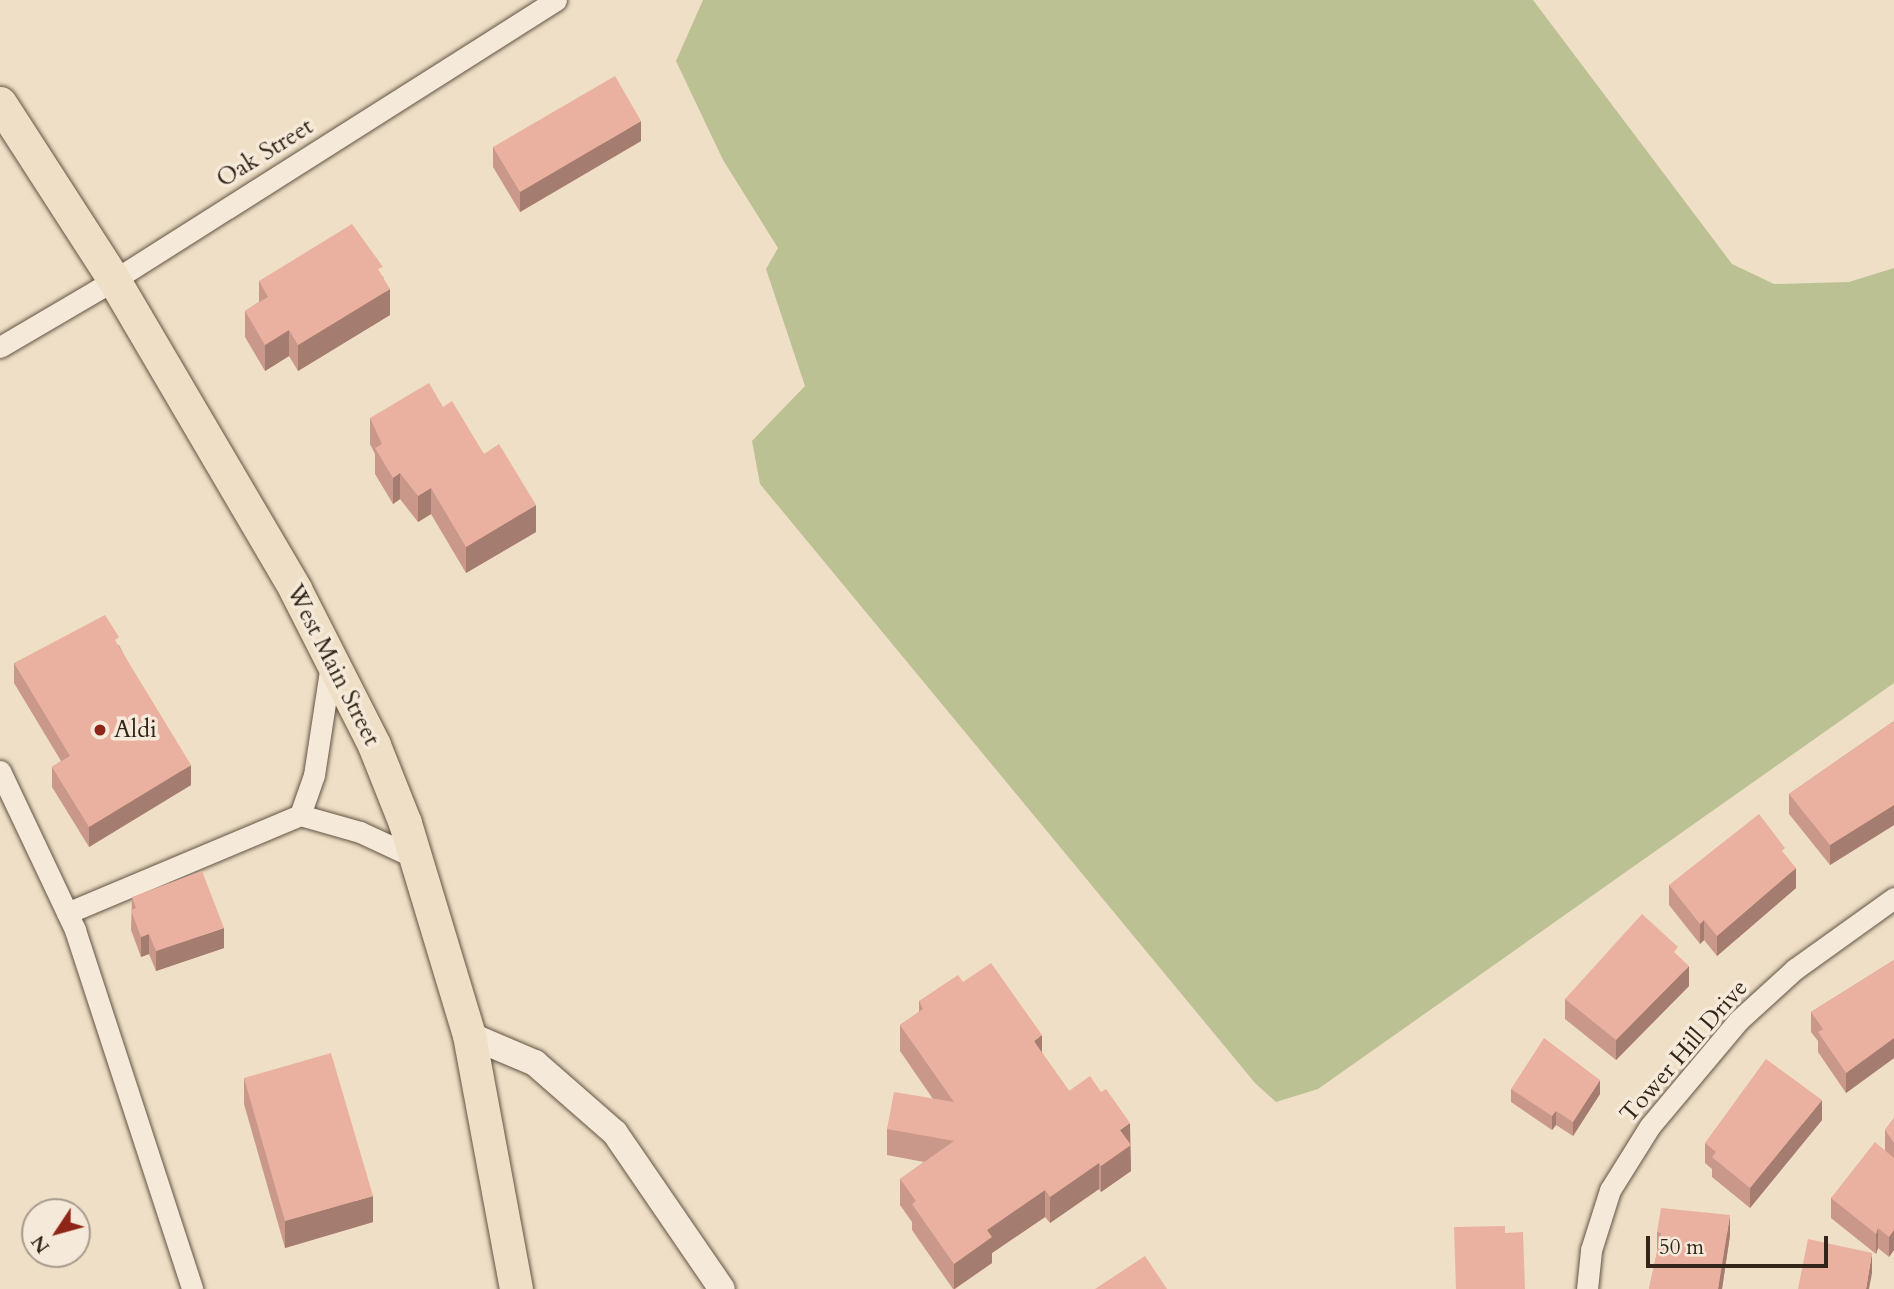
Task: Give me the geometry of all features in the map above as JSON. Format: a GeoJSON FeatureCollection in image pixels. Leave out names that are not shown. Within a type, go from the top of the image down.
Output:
{"type":"FeatureCollection","features":[{"type":"Feature","properties":{"kind":"main road","name":"West Main Street"},"geometry":{"type":"LineString","coordinates":[[0,103],[114,280],[295,589],[374,745],[416,859],[470,1035],[516,1289]]}},
{"type":"Feature","properties":{"kind":"street","name":"Oak Street"},"geometry":{"type":"LineString","coordinates":[[0,347],[114,280],[556,0]]}},
{"type":"Feature","properties":{"kind":"street"},"geometry":{"type":"LineString","coordinates":[[300,816],[314,775],[332,660]]}},
{"type":"Feature","properties":{"kind":"street"},"geometry":{"type":"LineString","coordinates":[[0,771],[67,913],[192,1289]]}},
{"type":"Feature","properties":{"kind":"street"},"geometry":{"type":"LineString","coordinates":[[67,913],[300,816],[360,832],[416,859]]}},
{"type":"Feature","properties":{"kind":"street","name":"Tower Hill Drive"},"geometry":{"type":"LineString","coordinates":[[1587,1289],[1591,1250],[1606,1201],[1650,1126],[1739,1020],[1795,968],[1894,898]]}},
{"type":"Feature","properties":{"kind":"street"},"geometry":{"type":"LineString","coordinates":[[470,1035],[535,1063],[615,1133],[722,1289]]}},
{"type":"Feature","properties":{"kind":"green space"},"geometry":{"type":"Polygon","coordinates":[[[703,0],[1533,0],[1732,264],[1774,284],[1849,282],[1894,268],[1894,683],[1318,1089],[1276,1102],[1255,1083],[760,484],[752,441],[805,386],[766,269],[778,248],[723,160],[676,61],[703,0]]]}},
{"type":"Feature","properties":{"kind":"building"},"geometry":{"type":"Polygon","coordinates":[[[615,76],[641,121],[520,192],[493,147],[615,76]]]}},
{"type":"Feature","properties":{"kind":"building"},"geometry":{"type":"Polygon","coordinates":[[[352,224],[383,267],[378,269],[390,289],[298,345],[289,330],[265,345],[245,311],[268,297],[259,281],[352,224]]]}},
{"type":"Feature","properties":{"kind":"building"},"geometry":{"type":"Polygon","coordinates":[[[429,383],[443,407],[452,401],[484,454],[499,444],[536,505],[466,547],[431,488],[418,496],[400,473],[393,478],[375,448],[382,444],[370,418],[429,383]]]}},
{"type":"Feature","properties":{"kind":"building","name":"Aldi"},"geometry":{"type":"Polygon","coordinates":[[[105,615],[119,637],[115,640],[191,765],[89,827],[52,767],[70,756],[14,663],[105,615]]]}},
{"type":"Feature","properties":{"kind":"building"},"geometry":{"type":"Polygon","coordinates":[[[1894,721],[1894,805],[1830,845],[1789,794],[1894,721]]]}},
{"type":"Feature","properties":{"kind":"building"},"geometry":{"type":"Polygon","coordinates":[[[1759,814],[1785,848],[1782,851],[1796,868],[1717,936],[1704,920],[1700,924],[1669,885],[1759,814]]]}},
{"type":"Feature","properties":{"kind":"building"},"geometry":{"type":"Polygon","coordinates":[[[202,871],[224,928],[156,951],[149,934],[141,937],[131,910],[136,908],[132,897],[202,871]]]}},
{"type":"Feature","properties":{"kind":"building"},"geometry":{"type":"Polygon","coordinates":[[[1642,914],[1678,947],[1674,952],[1689,966],[1616,1040],[1565,999],[1642,914]]]}},
{"type":"Feature","properties":{"kind":"building"},"geometry":{"type":"Polygon","coordinates":[[[1894,960],[1894,1038],[1846,1073],[1818,1032],[1823,1029],[1811,1012],[1894,960]]]}},
{"type":"Feature","properties":{"kind":"building"},"geometry":{"type":"Polygon","coordinates":[[[991,963],[1042,1035],[1034,1041],[1069,1091],[1090,1076],[1101,1092],[1106,1089],[1130,1123],[1120,1130],[1131,1145],[1101,1166],[1099,1163],[1050,1197],[1045,1190],[987,1230],[992,1237],[954,1264],[912,1204],[916,1201],[900,1179],[954,1141],[887,1129],[894,1092],[954,1102],[900,1025],[923,1009],[919,1001],[958,975],[963,982],[991,963]]]}},
{"type":"Feature","properties":{"kind":"building"},"geometry":{"type":"Polygon","coordinates":[[[1544,1038],[1600,1080],[1573,1122],[1556,1111],[1552,1116],[1511,1089],[1544,1038]]]}},
{"type":"Feature","properties":{"kind":"building"},"geometry":{"type":"Polygon","coordinates":[[[331,1053],[373,1196],[285,1221],[244,1078],[331,1053]]]}},
{"type":"Feature","properties":{"kind":"building"},"geometry":{"type":"Polygon","coordinates":[[[1766,1059],[1822,1100],[1750,1188],[1712,1157],[1716,1152],[1705,1143],[1766,1059]]]}},
{"type":"Feature","properties":{"kind":"building"},"geometry":{"type":"Polygon","coordinates":[[[1894,1118],[1894,1143],[1885,1130],[1894,1118]]]}},
{"type":"Feature","properties":{"kind":"building"},"geometry":{"type":"Polygon","coordinates":[[[1875,1142],[1894,1158],[1894,1230],[1889,1237],[1878,1228],[1876,1234],[1831,1198],[1875,1142]]]}},
{"type":"Feature","properties":{"kind":"building"},"geometry":{"type":"Polygon","coordinates":[[[1661,1208],[1730,1215],[1718,1289],[1649,1289],[1661,1233],[1657,1232],[1661,1208]]]}},
{"type":"Feature","properties":{"kind":"building"},"geometry":{"type":"Polygon","coordinates":[[[1505,1226],[1505,1233],[1523,1232],[1525,1289],[1456,1289],[1454,1227],[1505,1226]]]}},
{"type":"Feature","properties":{"kind":"building"},"geometry":{"type":"Polygon","coordinates":[[[1808,1239],[1872,1253],[1866,1289],[1798,1289],[1808,1239]]]}},
{"type":"Feature","properties":{"kind":"building"},"geometry":{"type":"Polygon","coordinates":[[[1145,1256],[1167,1289],[1095,1289],[1145,1256]]]}},
{"type":"Feature","properties":{"kind":"place","name":"Aldi"},"geometry":{"type":"Point","coordinates":[100,730]}}]}
